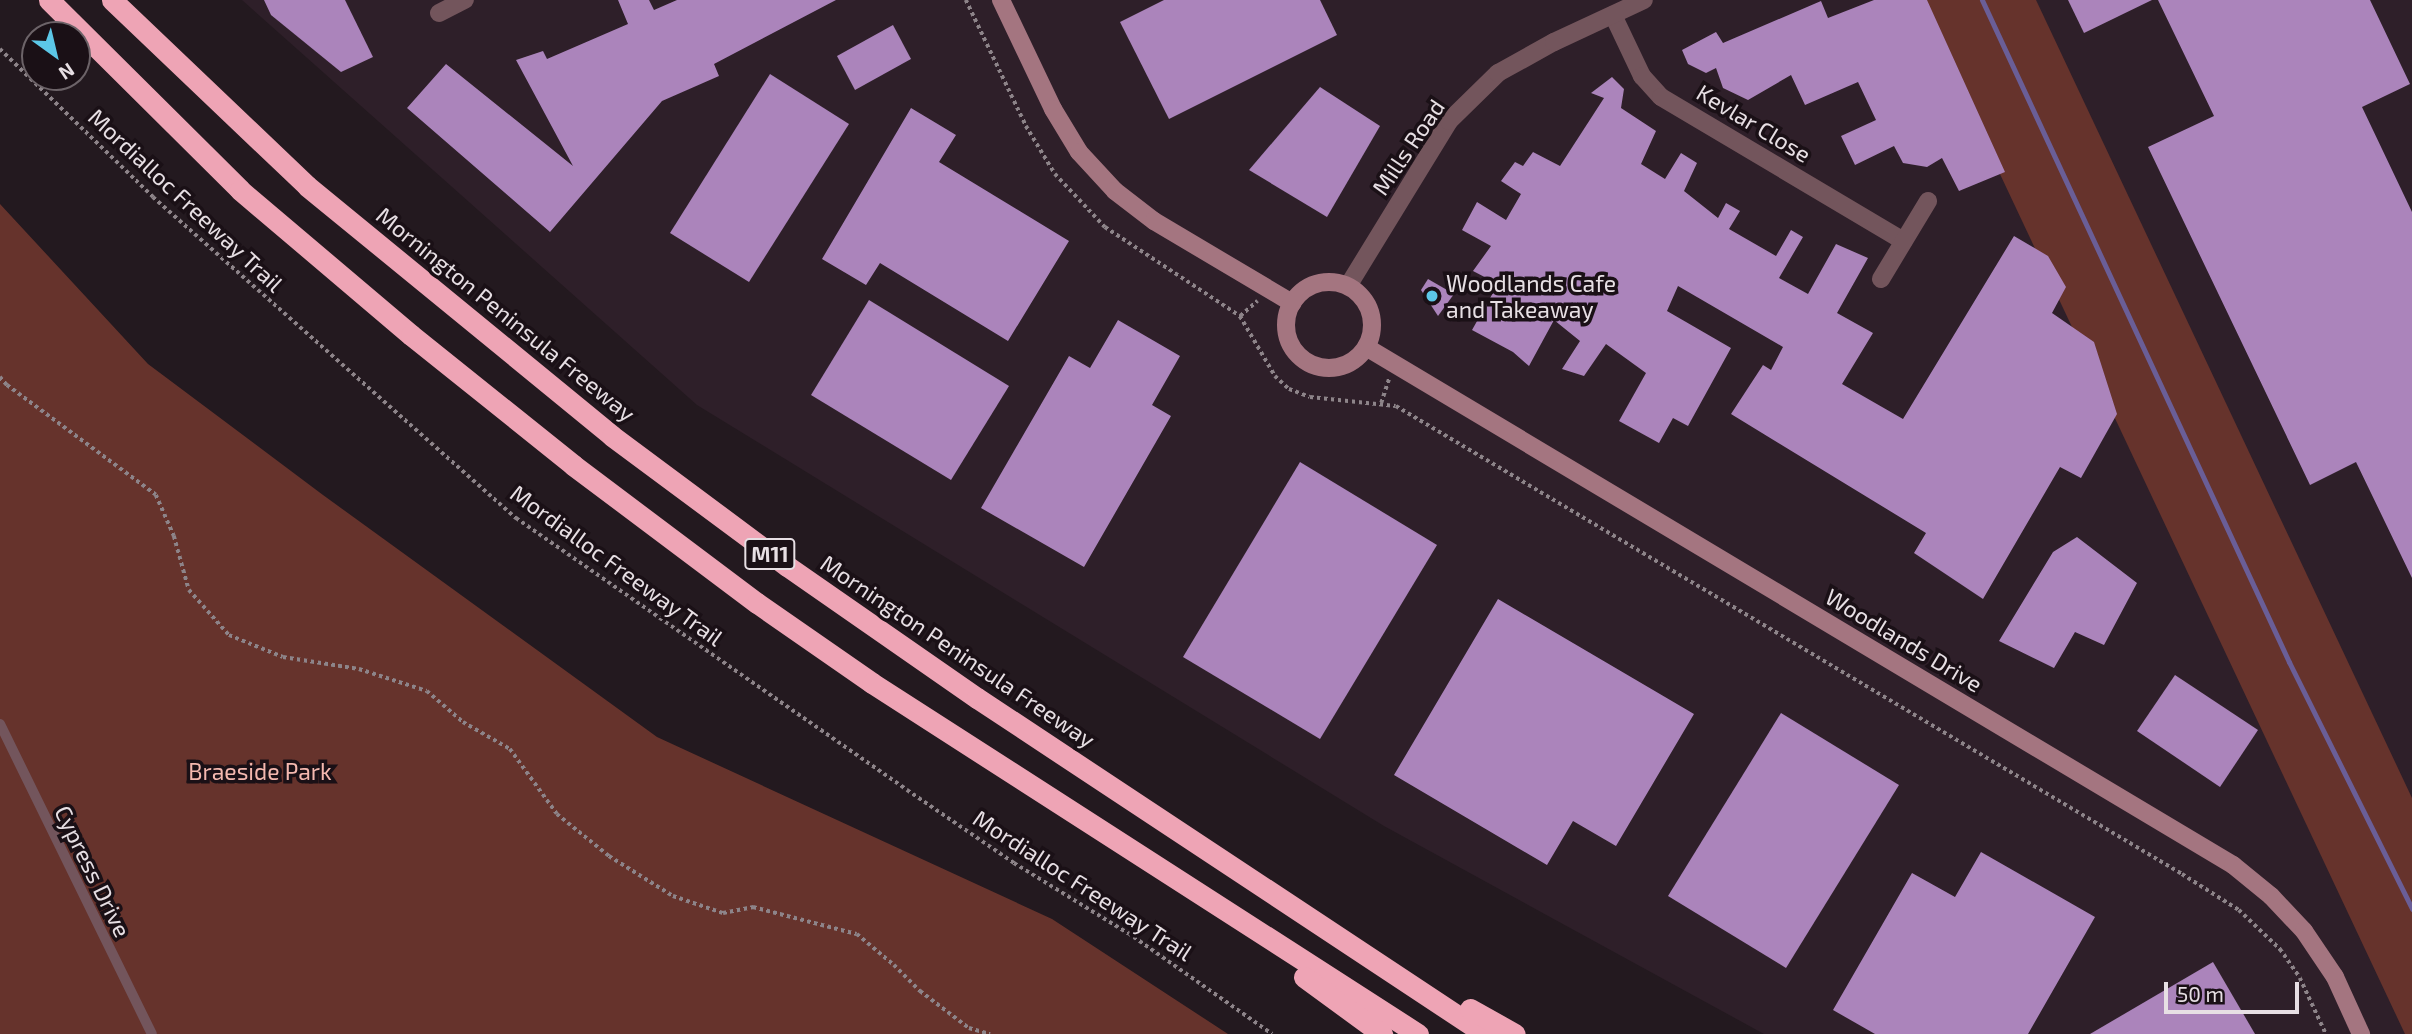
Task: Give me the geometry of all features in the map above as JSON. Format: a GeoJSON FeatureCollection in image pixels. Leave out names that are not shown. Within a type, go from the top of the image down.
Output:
{"type":"FeatureCollection","features":[{"type":"Feature","properties":{"kind":"highway","name":"M11"},"geometry":{"type":"LineString","coordinates":[[49,0],[250,198],[411,335],[573,465],[757,603],[987,758],[1418,1034]]}},
{"type":"Feature","properties":{"kind":"highway","name":"Mornington Peninsula Freeway"},"geometry":{"type":"LineString","coordinates":[[112,0],[307,186],[612,436],[787,566],[943,675],[1485,1034]]}},
{"type":"Feature","properties":{"kind":"highway"},"geometry":{"type":"LineString","coordinates":[[757,603],[880,694],[1326,992],[1381,1034]]}},
{"type":"Feature","properties":{"kind":"highway"},"geometry":{"type":"LineString","coordinates":[[1339,938],[1515,1034]]}},
{"type":"Feature","properties":{"kind":"street"},"geometry":{"type":"LineString","coordinates":[[439,13],[465,0]]}},
{"type":"Feature","properties":{"kind":"street"},"geometry":{"type":"LineString","coordinates":[[1001,0],[1053,109],[1079,152],[1115,191],[1154,221],[1292,303]]}},
{"type":"Feature","properties":{"kind":"street","name":"Mills Road"},"geometry":{"type":"LineString","coordinates":[[1348,286],[1449,121],[1498,74],[1554,42],[1644,0]]}},
{"type":"Feature","properties":{"kind":"street","name":"Kevlar Close"},"geometry":{"type":"LineString","coordinates":[[1614,15],[1642,76],[1661,97],[1904,240]]}},
{"type":"Feature","properties":{"kind":"street"},"geometry":{"type":"LineString","coordinates":[[1881,279],[1928,201]]}},
{"type":"Feature","properties":{"kind":"street"},"geometry":{"type":"LineString","coordinates":[[1324,282],[1348,286],[1360,294],[1372,317],[1372,330],[1366,347],[1349,364],[1333,369],[1306,363],[1289,343],[1286,315],[1292,303],[1310,286],[1324,282]]}},
{"type":"Feature","properties":{"kind":"street","name":"Woodlands Drive"},"geometry":{"type":"LineString","coordinates":[[1366,347],[2232,865],[2271,896],[2304,931],[2335,977],[2361,1034]]}},
{"type":"Feature","properties":{"kind":"lane","name":"Cypress Drive"},"geometry":{"type":"LineString","coordinates":[[0,724],[152,1034]]}},
{"type":"Feature","properties":{"kind":"path","name":"Mordialloc Freeway Trail"},"geometry":{"type":"LineString","coordinates":[[0,49],[153,197],[516,518],[917,798],[1014,863],[1128,933],[1272,1034]]}},
{"type":"Feature","properties":{"kind":"path"},"geometry":{"type":"LineString","coordinates":[[1393,364],[1381,402],[1415,416],[1821,655],[2239,910],[2280,949],[2301,978],[2326,1034]]}},
{"type":"Feature","properties":{"kind":"path"},"geometry":{"type":"LineString","coordinates":[[0,377],[7,385],[156,495],[174,536],[188,590],[229,635],[283,657],[359,669],[427,691],[463,722],[510,749],[557,814],[609,856],[673,896],[723,913],[753,907],[810,919],[857,934],[930,999],[969,1028],[990,1034]]}},
{"type":"Feature","properties":{"kind":"shaded area"},"geometry":{"type":"Polygon","coordinates":[[[242,0],[2412,0],[2412,1034],[1764,1034],[1384,826],[697,405],[242,0]]]}},
{"type":"Feature","properties":{"kind":"green space"},"geometry":{"type":"Polygon","coordinates":[[[1918,0],[2036,0],[2412,798],[2412,1034],[2405,1034],[1918,0]]]}},
{"type":"Feature","properties":{"kind":"green space","name":"Braeside Park"},"geometry":{"type":"Polygon","coordinates":[[[0,204],[148,364],[323,495],[657,737],[1052,919],[1228,1034],[0,1034],[0,204]]]}},
{"type":"Feature","properties":{"kind":"building"},"geometry":{"type":"Polygon","coordinates":[[[264,0],[345,0],[373,57],[341,72],[271,15],[264,0]]]}},
{"type":"Feature","properties":{"kind":"building"},"geometry":{"type":"Polygon","coordinates":[[[618,0],[649,0],[654,10],[677,0],[836,0],[714,64],[719,76],[662,101],[550,232],[407,108],[446,64],[573,166],[516,60],[543,51],[547,59],[628,24],[618,0]]]}},
{"type":"Feature","properties":{"kind":"building"},"geometry":{"type":"Polygon","coordinates":[[[1164,0],[1320,0],[1337,35],[1169,119],[1120,22],[1164,0]]]}},
{"type":"Feature","properties":{"kind":"building"},"geometry":{"type":"Polygon","coordinates":[[[1874,0],[1927,0],[2005,172],[1959,191],[1942,158],[1927,167],[1903,163],[1894,146],[1855,165],[1841,136],[1876,120],[1858,82],[1805,105],[1791,75],[1748,100],[1723,88],[1716,68],[1706,73],[1688,64],[1682,50],[1716,32],[1723,43],[1821,1],[1828,18],[1874,0]]]}},
{"type":"Feature","properties":{"kind":"building"},"geometry":{"type":"Polygon","coordinates":[[[2068,0],[2152,0],[2084,33],[2068,0]]]}},
{"type":"Feature","properties":{"kind":"building"},"geometry":{"type":"Polygon","coordinates":[[[2158,0],[2370,0],[2410,84],[2362,107],[2412,212],[2412,578],[2356,462],[2310,485],[2148,147],[2214,116],[2158,0]]]}},
{"type":"Feature","properties":{"kind":"building"},"geometry":{"type":"Polygon","coordinates":[[[893,25],[911,59],[855,90],[837,56],[893,25]]]}},
{"type":"Feature","properties":{"kind":"building"},"geometry":{"type":"Polygon","coordinates":[[[770,74],[849,124],[749,282],[670,233],[770,74]]]}},
{"type":"Feature","properties":{"kind":"building"},"geometry":{"type":"Polygon","coordinates":[[[1612,77],[1624,89],[1621,108],[1656,131],[1641,164],[1665,179],[1681,153],[1697,163],[1684,191],[1718,218],[1726,203],[1740,211],[1729,229],[1776,256],[1791,230],[1803,237],[1779,278],[1808,294],[1836,244],[1868,258],[1837,313],[1873,333],[1842,384],[1903,419],[2014,236],[2048,256],[2066,287],[2052,313],[2094,342],[2117,414],[2081,478],[2060,467],[1983,599],[1914,553],[1926,533],[1731,414],[1763,365],[1771,370],[1783,347],[1678,286],[1667,311],[1731,348],[1688,426],[1673,418],[1659,443],[1619,421],[1646,373],[1606,344],[1584,376],[1562,369],[1580,341],[1554,320],[1529,366],[1513,352],[1472,330],[1498,284],[1473,271],[1491,246],[1462,230],[1477,202],[1506,220],[1521,194],[1501,181],[1515,162],[1523,166],[1533,152],[1560,166],[1604,98],[1591,93],[1612,77]]]}},
{"type":"Feature","properties":{"kind":"building"},"geometry":{"type":"Polygon","coordinates":[[[1320,87],[1380,126],[1327,217],[1249,170],[1320,87]]]}},
{"type":"Feature","properties":{"kind":"building"},"geometry":{"type":"Polygon","coordinates":[[[911,108],[956,135],[939,162],[1069,241],[1008,341],[880,263],[866,285],[822,259],[911,108]]]}},
{"type":"Feature","properties":{"kind":"building"},"geometry":{"type":"Polygon","coordinates":[[[1428,279],[1454,294],[1438,316],[1421,290],[1428,279]]]}},
{"type":"Feature","properties":{"kind":"building"},"geometry":{"type":"Polygon","coordinates":[[[869,300],[1009,386],[951,480],[811,395],[869,300]]]}},
{"type":"Feature","properties":{"kind":"building"},"geometry":{"type":"Polygon","coordinates":[[[1118,320],[1180,356],[1152,405],[1171,416],[1084,567],[981,508],[1069,356],[1090,368],[1118,320]]]}},
{"type":"Feature","properties":{"kind":"building"},"geometry":{"type":"Polygon","coordinates":[[[1300,462],[1437,545],[1320,739],[1183,657],[1300,462]]]}},
{"type":"Feature","properties":{"kind":"building"},"geometry":{"type":"Polygon","coordinates":[[[2077,537],[2137,583],[2104,645],[2075,632],[2054,668],[1999,641],[2053,552],[2077,537]]]}},
{"type":"Feature","properties":{"kind":"building"},"geometry":{"type":"Polygon","coordinates":[[[1498,599],[1694,714],[1616,846],[1573,821],[1547,865],[1394,775],[1498,599]]]}},
{"type":"Feature","properties":{"kind":"building"},"geometry":{"type":"Polygon","coordinates":[[[2175,675],[2258,730],[2220,787],[2137,731],[2175,675]]]}},
{"type":"Feature","properties":{"kind":"building"},"geometry":{"type":"Polygon","coordinates":[[[1781,713],[1899,785],[1786,968],[1668,896],[1781,713]]]}},
{"type":"Feature","properties":{"kind":"building"},"geometry":{"type":"Polygon","coordinates":[[[1981,852],[2095,917],[2028,1034],[1875,1034],[1833,1010],[1912,873],[1955,897],[1981,852]]]}},
{"type":"Feature","properties":{"kind":"building"},"geometry":{"type":"Polygon","coordinates":[[[2213,962],[2255,1034],[2090,1034],[2213,962]]]}},
{"type":"Feature","properties":{"kind":"waterway"},"geometry":{"type":"LineString","coordinates":[[1982,0],[2289,662],[2412,909]]}},
{"type":"Feature","properties":{"kind":"place","name":"Woodlands Cafe and Takeaway"},"geometry":{"type":"Point","coordinates":[1432,296]}}]}
